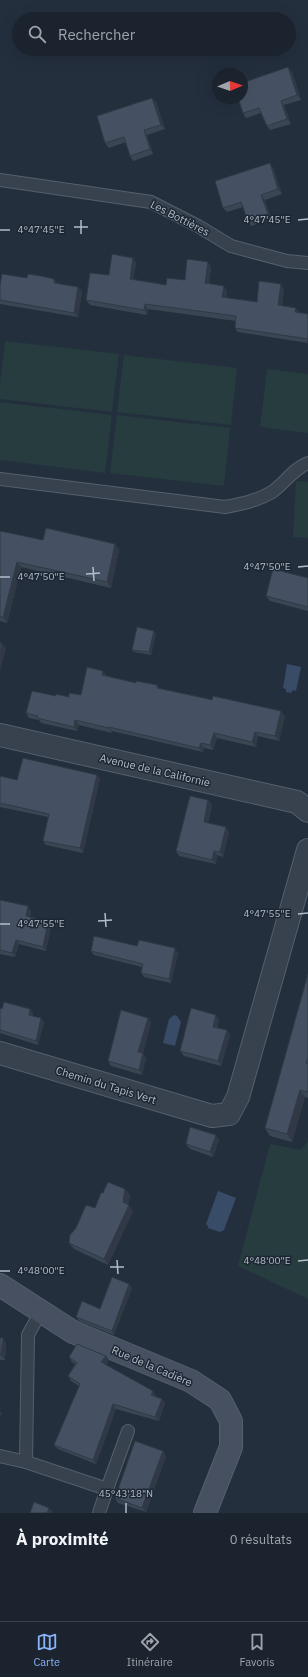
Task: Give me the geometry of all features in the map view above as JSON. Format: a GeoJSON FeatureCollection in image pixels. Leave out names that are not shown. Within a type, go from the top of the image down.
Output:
{"type":"FeatureCollection","features":[{"type":"Feature","properties":{"kind":"street","name":"Avenue de la Californie"},"geometry":{"type":"LineString","coordinates":[[0,735],[297,802],[308,811]]}},
{"type":"Feature","properties":{"kind":"street","name":"Chemin du Tapis Vert"},"geometry":{"type":"LineString","coordinates":[[0,1053],[212,1116],[229,1114],[238,1097],[308,850]]}},
{"type":"Feature","properties":{"kind":"street","name":"Rue de la Cadière"},"geometry":{"type":"LineString","coordinates":[[0,1285],[74,1332],[191,1381],[220,1400],[231,1421],[230,1447],[205,1513]]}},
{"type":"Feature","properties":{"kind":"lane","name":"Les Bottières"},"geometry":{"type":"LineString","coordinates":[[0,180],[151,202],[231,246],[287,261],[308,263]]}},
{"type":"Feature","properties":{"kind":"lane"},"geometry":{"type":"LineString","coordinates":[[0,479],[225,507],[250,502],[272,492],[302,465],[308,463]]}},
{"type":"Feature","properties":{"kind":"lane"},"geometry":{"type":"LineString","coordinates":[[26,1462],[28,1335],[41,1311]]}},
{"type":"Feature","properties":{"kind":"lane"},"geometry":{"type":"LineString","coordinates":[[99,1513],[128,1431]]}},
{"type":"Feature","properties":{"kind":"lane"},"geometry":{"type":"LineString","coordinates":[[0,1456],[26,1462],[107,1489]]}},
{"type":"Feature","properties":{"kind":"green space"},"geometry":{"type":"Polygon","coordinates":[[[5,341],[119,354],[112,412],[0,399],[0,385],[5,341]]]}},
{"type":"Feature","properties":{"kind":"green space"},"geometry":{"type":"Polygon","coordinates":[[[124,355],[237,368],[231,425],[117,412],[124,355]]]}},
{"type":"Feature","properties":{"kind":"green space"},"geometry":{"type":"Polygon","coordinates":[[[267,369],[308,374],[308,433],[260,427],[267,369]]]}},
{"type":"Feature","properties":{"kind":"green space"},"geometry":{"type":"Polygon","coordinates":[[[0,402],[112,415],[105,473],[0,460],[0,402]]]}},
{"type":"Feature","properties":{"kind":"green space"},"geometry":{"type":"Polygon","coordinates":[[[117,415],[230,428],[224,486],[110,473],[117,415]]]}},
{"type":"Feature","properties":{"kind":"green space"},"geometry":{"type":"Polygon","coordinates":[[[296,481],[308,482],[308,538],[293,537],[296,481]]]}},
{"type":"Feature","properties":{"kind":"green space"},"geometry":{"type":"Polygon","coordinates":[[[308,1141],[308,1299],[238,1266],[270,1144],[301,1150],[308,1141]]]}},
{"type":"Feature","properties":{"kind":"water"},"geometry":{"type":"Polygon","coordinates":[[[287,664],[301,667],[296,691],[293,690],[291,693],[286,692],[286,689],[283,688],[287,664]]]}},
{"type":"Feature","properties":{"kind":"water"},"geometry":{"type":"Polygon","coordinates":[[[174,1015],[177,1016],[181,1022],[175,1046],[163,1043],[169,1019],[174,1015]]]}},
{"type":"Feature","properties":{"kind":"water"},"geometry":{"type":"Polygon","coordinates":[[[218,1191],[236,1198],[224,1230],[220,1232],[208,1228],[206,1224],[218,1191]]]}},
{"type":"Feature","properties":{"kind":"building"},"geometry":{"type":"Polygon","coordinates":[[[288,67],[297,95],[281,101],[287,119],[267,126],[259,108],[243,113],[240,104],[248,104],[248,81],[288,67]]]}},
{"type":"Feature","properties":{"kind":"building"},"geometry":{"type":"Polygon","coordinates":[[[152,98],[161,125],[144,130],[150,149],[130,156],[124,137],[105,143],[97,116],[152,98]]]}},
{"type":"Feature","properties":{"kind":"building"},"geometry":{"type":"Polygon","coordinates":[[[270,163],[278,189],[261,195],[268,214],[248,221],[241,202],[223,208],[215,181],[270,163]]]}},
{"type":"Feature","properties":{"kind":"building"},"geometry":{"type":"Polygon","coordinates":[[[112,254],[133,258],[130,279],[166,285],[167,278],[185,280],[187,259],[208,262],[205,283],[224,286],[222,297],[257,302],[259,281],[281,284],[278,305],[296,308],[295,312],[308,314],[308,339],[235,328],[236,316],[145,304],[144,310],[86,300],[90,273],[109,275],[112,254]]]}},
{"type":"Feature","properties":{"kind":"building"},"geometry":{"type":"Polygon","coordinates":[[[2,274],[27,278],[28,274],[41,276],[54,279],[54,283],[78,287],[74,313],[0,300],[2,274]]]}},
{"type":"Feature","properties":{"kind":"building"},"geometry":{"type":"Polygon","coordinates":[[[46,528],[115,544],[107,582],[17,562],[3,617],[0,617],[0,531],[43,540],[46,528]]]}},
{"type":"Feature","properties":{"kind":"building"},"geometry":{"type":"Polygon","coordinates":[[[273,569],[308,578],[308,607],[266,596],[273,569]]]}},
{"type":"Feature","properties":{"kind":"building"},"geometry":{"type":"Polygon","coordinates":[[[137,627],[154,631],[149,652],[132,650],[137,627]]]}},
{"type":"Feature","properties":{"kind":"building"},"geometry":{"type":"Polygon","coordinates":[[[0,643],[2,643],[0,654],[0,643]]]}},
{"type":"Feature","properties":{"kind":"building"},"geometry":{"type":"Polygon","coordinates":[[[87,667],[103,671],[102,675],[136,683],[136,681],[157,685],[157,688],[212,700],[213,696],[281,711],[275,736],[255,732],[252,742],[214,733],[210,745],[201,743],[199,748],[75,720],[74,727],[37,718],[38,716],[26,713],[32,691],[56,696],[56,694],[69,697],[69,693],[81,695],[87,667]]]}},
{"type":"Feature","properties":{"kind":"building"},"geometry":{"type":"Polygon","coordinates":[[[23,758],[97,775],[80,848],[43,841],[49,814],[0,803],[0,776],[17,780],[23,758]]]}},
{"type":"Feature","properties":{"kind":"building"},"geometry":{"type":"Polygon","coordinates":[[[190,796],[208,800],[204,822],[226,827],[220,852],[214,851],[212,860],[176,851],[190,796]]]}},
{"type":"Feature","properties":{"kind":"building"},"geometry":{"type":"Polygon","coordinates":[[[0,900],[28,906],[26,916],[48,922],[43,947],[16,940],[12,953],[0,950],[0,900]]]}},
{"type":"Feature","properties":{"kind":"building"},"geometry":{"type":"Polygon","coordinates":[[[94,936],[137,946],[139,940],[175,948],[169,979],[141,973],[143,964],[91,951],[94,936]]]}},
{"type":"Feature","properties":{"kind":"building"},"geometry":{"type":"Polygon","coordinates":[[[308,974],[308,1058],[306,1063],[308,1064],[308,1092],[300,1090],[287,1134],[265,1128],[308,974]]]}},
{"type":"Feature","properties":{"kind":"building"},"geometry":{"type":"Polygon","coordinates":[[[4,1002],[30,1009],[29,1015],[41,1018],[36,1041],[0,1030],[0,1008],[2,1009],[4,1002]]]}},
{"type":"Feature","properties":{"kind":"building"},"geometry":{"type":"Polygon","coordinates":[[[191,1008],[216,1015],[213,1027],[227,1030],[218,1061],[180,1051],[191,1008]]]}},
{"type":"Feature","properties":{"kind":"building"},"geometry":{"type":"Polygon","coordinates":[[[121,1010],[148,1018],[138,1052],[143,1053],[139,1070],[108,1061],[121,1010]]]}},
{"type":"Feature","properties":{"kind":"building"},"geometry":{"type":"Polygon","coordinates":[[[190,1127],[216,1135],[210,1152],[186,1144],[190,1127]]]}},
{"type":"Feature","properties":{"kind":"building"},"geometry":{"type":"Polygon","coordinates":[[[108,1182],[125,1189],[123,1202],[129,1205],[104,1259],[69,1243],[70,1235],[76,1228],[86,1205],[95,1208],[101,1193],[103,1193],[108,1182]]]}},
{"type":"Feature","properties":{"kind":"building"},"geometry":{"type":"Polygon","coordinates":[[[112,1277],[129,1284],[112,1331],[76,1317],[82,1301],[100,1309],[112,1277]]]}},
{"type":"Feature","properties":{"kind":"building"},"geometry":{"type":"Polygon","coordinates":[[[0,1338],[3,1338],[1,1355],[0,1355],[0,1338]]]}},
{"type":"Feature","properties":{"kind":"building"},"geometry":{"type":"Polygon","coordinates":[[[77,1344],[106,1356],[101,1362],[153,1391],[151,1395],[162,1399],[155,1417],[113,1404],[93,1460],[54,1445],[80,1384],[68,1376],[77,1363],[69,1357],[77,1344]]]}},
{"type":"Feature","properties":{"kind":"building"},"geometry":{"type":"Polygon","coordinates":[[[135,1441],[163,1451],[142,1508],[115,1498],[135,1441]]]}},
{"type":"Feature","properties":{"kind":"building"},"geometry":{"type":"Polygon","coordinates":[[[34,1502],[49,1508],[47,1513],[30,1513],[34,1502]]]}}]}
